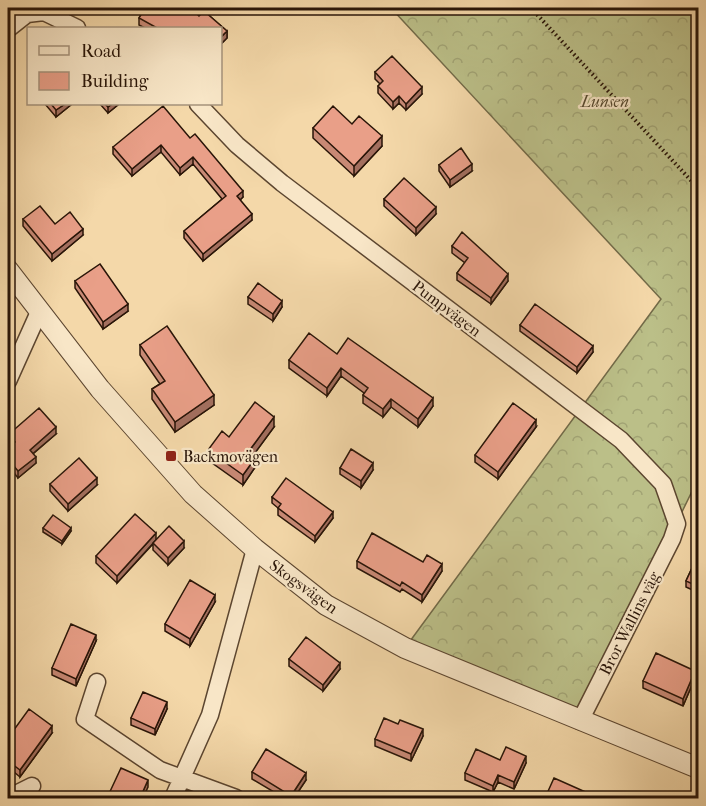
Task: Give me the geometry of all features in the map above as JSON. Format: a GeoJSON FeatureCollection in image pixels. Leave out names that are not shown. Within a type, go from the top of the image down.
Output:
{"type":"FeatureCollection","features":[{"type":"Feature","properties":{"kind":"street"},"geometry":{"type":"LineString","coordinates":[[8,29],[27,14],[44,12],[75,27]]}},
{"type":"Feature","properties":{"kind":"street","name":"Pumpvägen"},"geometry":{"type":"LineString","coordinates":[[199,105],[237,145],[282,183],[621,440],[663,484],[677,524]]}},
{"type":"Feature","properties":{"kind":"street","name":"Skogsvägen"},"geometry":{"type":"LineString","coordinates":[[8,270],[99,389],[186,487],[255,549],[326,605],[405,648],[699,768]]}},
{"type":"Feature","properties":{"kind":"street"},"geometry":{"type":"LineString","coordinates":[[8,381],[39,312]]}},
{"type":"Feature","properties":{"kind":"street","name":"Bror Wallins väg"},"geometry":{"type":"LineString","coordinates":[[580,721],[672,539],[677,524]]}},
{"type":"Feature","properties":{"kind":"street"},"geometry":{"type":"LineString","coordinates":[[173,798],[210,715],[255,549]]}},
{"type":"Feature","properties":{"kind":"street"},"geometry":{"type":"LineString","coordinates":[[97,682],[86,719],[160,770],[236,798]]}},
{"type":"Feature","properties":{"kind":"street"},"geometry":{"type":"LineString","coordinates":[[8,798],[32,786]]}},
{"type":"Feature","properties":{"kind":"path"},"geometry":{"type":"LineString","coordinates":[[531,8],[699,188]]}},
{"type":"Feature","properties":{"kind":"green space","name":"Lunsen"},"geometry":{"type":"Polygon","coordinates":[[[391,8],[698,8],[698,479],[580,721],[405,648],[661,299],[391,8]]]}},
{"type":"Feature","properties":{"kind":"building"},"geometry":{"type":"Polygon","coordinates":[[[145,8],[184,8],[189,11],[191,8],[199,16],[204,11],[227,31],[222,36],[222,27],[155,27],[139,18],[145,8]]]}},
{"type":"Feature","properties":{"kind":"building"},"geometry":{"type":"Polygon","coordinates":[[[392,56],[422,87],[406,104],[399,96],[393,102],[378,86],[383,81],[375,72],[392,56]]]}},
{"type":"Feature","properties":{"kind":"building"},"geometry":{"type":"Polygon","coordinates":[[[52,105],[64,105],[56,110],[52,105]]]}},
{"type":"Feature","properties":{"kind":"building"},"geometry":{"type":"Polygon","coordinates":[[[163,106],[190,138],[195,134],[243,191],[237,196],[252,214],[203,254],[184,231],[226,196],[193,157],[180,168],[161,145],[132,169],[113,147],[163,106]]]}},
{"type":"Feature","properties":{"kind":"building"},"geometry":{"type":"Polygon","coordinates":[[[333,106],[352,124],[359,116],[382,136],[354,166],[313,128],[333,106]]]}},
{"type":"Feature","properties":{"kind":"building"},"geometry":{"type":"Polygon","coordinates":[[[461,148],[472,164],[450,180],[439,165],[461,148]]]}},
{"type":"Feature","properties":{"kind":"building"},"geometry":{"type":"Polygon","coordinates":[[[404,178],[436,207],[416,228],[384,199],[404,178]]]}},
{"type":"Feature","properties":{"kind":"building"},"geometry":{"type":"Polygon","coordinates":[[[40,206],[55,224],[70,212],[83,229],[52,254],[23,219],[40,206]]]}},
{"type":"Feature","properties":{"kind":"building"},"geometry":{"type":"Polygon","coordinates":[[[462,232],[508,274],[491,298],[457,273],[468,258],[452,246],[462,232]]]}},
{"type":"Feature","properties":{"kind":"building"},"geometry":{"type":"Polygon","coordinates":[[[100,264],[128,304],[103,322],[75,281],[100,264]]]}},
{"type":"Feature","properties":{"kind":"building"},"geometry":{"type":"Polygon","coordinates":[[[258,283],[282,301],[273,314],[248,297],[258,283]]]}},
{"type":"Feature","properties":{"kind":"building"},"geometry":{"type":"Polygon","coordinates":[[[535,304],[593,346],[577,367],[520,325],[535,304]]]}},
{"type":"Feature","properties":{"kind":"building"},"geometry":{"type":"Polygon","coordinates":[[[167,326],[214,395],[175,422],[152,389],[165,381],[140,345],[167,326]]]}},
{"type":"Feature","properties":{"kind":"building"},"geometry":{"type":"Polygon","coordinates":[[[309,333],[337,354],[348,338],[433,398],[418,419],[391,399],[383,409],[363,395],[368,388],[341,368],[327,388],[289,360],[309,333]]]}},
{"type":"Feature","properties":{"kind":"building"},"geometry":{"type":"Polygon","coordinates":[[[255,402],[274,417],[249,451],[256,457],[243,475],[208,450],[222,431],[229,437],[255,402]]]}},
{"type":"Feature","properties":{"kind":"building"},"geometry":{"type":"Polygon","coordinates":[[[513,403],[536,420],[498,472],[475,455],[513,403]]]}},
{"type":"Feature","properties":{"kind":"building"},"geometry":{"type":"Polygon","coordinates":[[[39,408],[56,427],[30,450],[36,457],[18,471],[8,459],[8,448],[15,442],[8,435],[39,408]]]}},
{"type":"Feature","properties":{"kind":"building"},"geometry":{"type":"Polygon","coordinates":[[[351,449],[373,463],[361,481],[340,468],[351,449]]]}},
{"type":"Feature","properties":{"kind":"building"},"geometry":{"type":"Polygon","coordinates":[[[79,458],[97,478],[68,504],[50,484],[79,458]]]}},
{"type":"Feature","properties":{"kind":"building"},"geometry":{"type":"Polygon","coordinates":[[[286,478],[333,512],[315,536],[278,508],[281,504],[272,497],[286,478]]]}},
{"type":"Feature","properties":{"kind":"building"},"geometry":{"type":"Polygon","coordinates":[[[135,514],[156,533],[117,576],[96,556],[135,514]]]}},
{"type":"Feature","properties":{"kind":"building"},"geometry":{"type":"Polygon","coordinates":[[[53,515],[71,528],[62,541],[43,528],[53,515]]]}},
{"type":"Feature","properties":{"kind":"building"},"geometry":{"type":"Polygon","coordinates":[[[169,526],[184,541],[168,558],[153,543],[169,526]]]}},
{"type":"Feature","properties":{"kind":"building"},"geometry":{"type":"Polygon","coordinates":[[[372,533],[423,562],[427,555],[442,564],[422,595],[402,582],[400,586],[357,561],[372,533]]]}},
{"type":"Feature","properties":{"kind":"building"},"geometry":{"type":"Polygon","coordinates":[[[699,553],[699,587],[686,581],[699,553]]]}},
{"type":"Feature","properties":{"kind":"building"},"geometry":{"type":"Polygon","coordinates":[[[190,580],[215,595],[190,639],[165,624],[190,580]]]}},
{"type":"Feature","properties":{"kind":"building"},"geometry":{"type":"Polygon","coordinates":[[[71,624],[96,635],[76,679],[52,668],[71,624]]]}},
{"type":"Feature","properties":{"kind":"building"},"geometry":{"type":"Polygon","coordinates":[[[306,637],[340,663],[323,685],[289,659],[306,637]]]}},
{"type":"Feature","properties":{"kind":"building"},"geometry":{"type":"Polygon","coordinates":[[[656,653],[695,671],[683,699],[643,681],[656,653]]]}},
{"type":"Feature","properties":{"kind":"building"},"geometry":{"type":"Polygon","coordinates":[[[143,692],[167,702],[155,729],[131,718],[143,692]]]}},
{"type":"Feature","properties":{"kind":"building"},"geometry":{"type":"Polygon","coordinates":[[[29,709],[52,726],[20,770],[8,761],[8,738],[29,709]]]}},
{"type":"Feature","properties":{"kind":"building"},"geometry":{"type":"Polygon","coordinates":[[[384,718],[398,724],[400,720],[423,729],[411,754],[375,739],[384,718]]]}},
{"type":"Feature","properties":{"kind":"building"},"geometry":{"type":"Polygon","coordinates":[[[506,747],[526,756],[514,782],[498,775],[493,786],[465,773],[476,749],[500,760],[506,747]]]}},
{"type":"Feature","properties":{"kind":"building"},"geometry":{"type":"Polygon","coordinates":[[[266,749],[306,773],[291,796],[252,772],[266,749]]]}},
{"type":"Feature","properties":{"kind":"building"},"geometry":{"type":"Polygon","coordinates":[[[121,768],[148,780],[140,798],[107,798],[121,768]]]}},
{"type":"Feature","properties":{"kind":"building"},"geometry":{"type":"Polygon","coordinates":[[[554,778],[599,798],[545,798],[554,778]]]}},
{"type":"Feature","properties":{"kind":"place","name":"Backmovägen"},"geometry":{"type":"Point","coordinates":[171,456]}}]}
